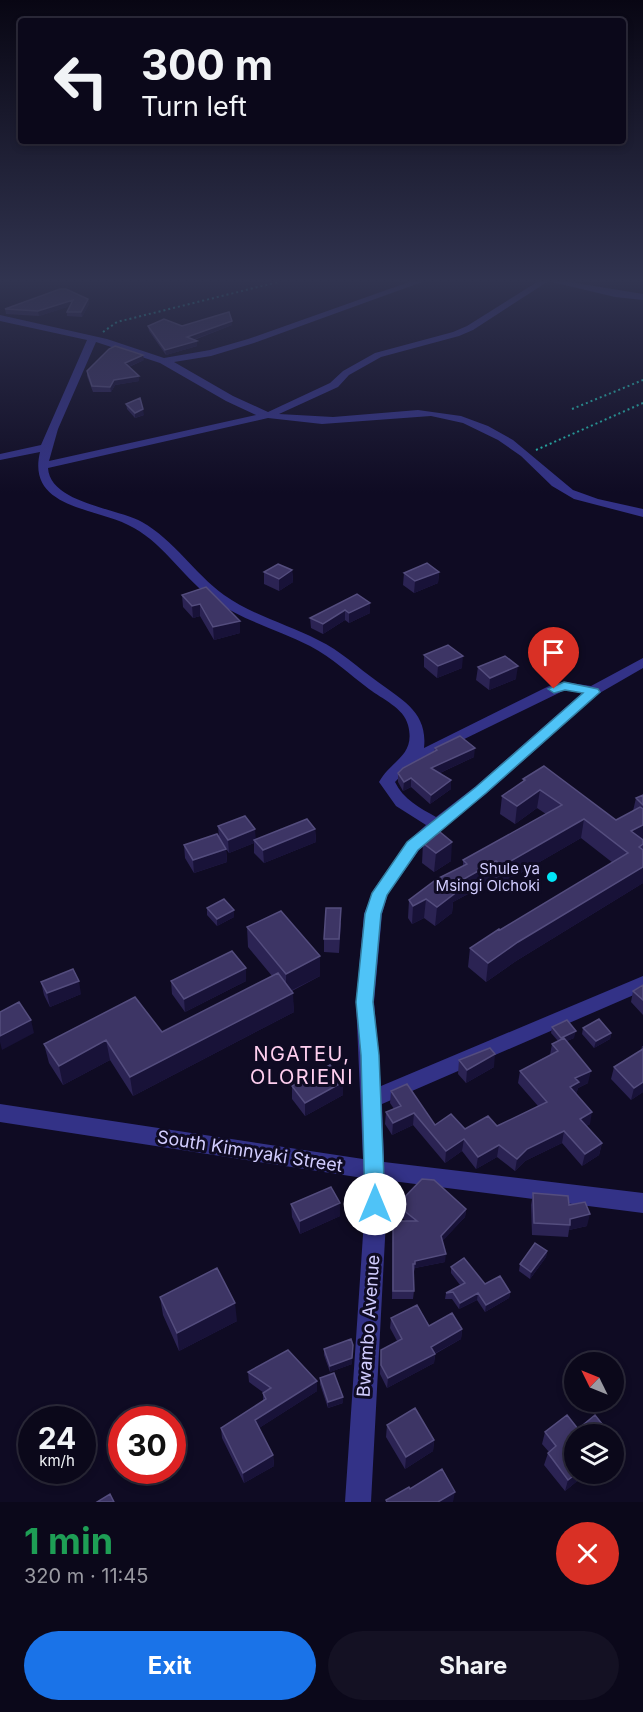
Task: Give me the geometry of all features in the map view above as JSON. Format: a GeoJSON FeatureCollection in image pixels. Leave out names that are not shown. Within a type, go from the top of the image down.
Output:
{"type":"FeatureCollection","features":[{"type":"Feature","properties":{"kind":"street"},"geometry":{"type":"LineString","coordinates":[[87,352],[45,448],[43,477],[55,490],[80,504],[126,518],[144,528],[223,601],[340,658],[365,680],[400,704],[410,713],[415,724],[416,748],[409,761]]}},
{"type":"Feature","properties":{"kind":"street"},"geometry":{"type":"LineString","coordinates":[[138,352],[164,361],[238,403],[269,415],[331,421],[423,412],[456,417],[488,430],[526,455],[551,481],[585,500],[643,513]]}},
{"type":"Feature","properties":{"kind":"street"},"geometry":{"type":"LineString","coordinates":[[164,361],[214,352]]}},
{"type":"Feature","properties":{"kind":"street"},"geometry":{"type":"LineString","coordinates":[[42,466],[269,415],[334,385],[346,373],[378,355],[389,352]]}},
{"type":"Feature","properties":{"kind":"street"},"geometry":{"type":"LineString","coordinates":[[0,457],[45,448]]}},
{"type":"Feature","properties":{"kind":"street","name":"Bwambo Avenue"},"geometry":{"type":"LineString","coordinates":[[358,1502],[375,1220],[372,1099],[365,1002],[373,914],[380,893],[412,846],[437,824],[481,790],[593,692],[643,662]]}},
{"type":"Feature","properties":{"kind":"street"},"geometry":{"type":"LineString","coordinates":[[437,824],[410,808],[390,790],[387,782],[389,776],[409,761],[554,689],[564,686],[593,692]]}},
{"type":"Feature","properties":{"kind":"street"},"geometry":{"type":"LineString","coordinates":[[372,1099],[643,983]]}},
{"type":"Feature","properties":{"kind":"street","name":"South Kimnyaki Street"},"geometry":{"type":"LineString","coordinates":[[0,1113],[375,1170],[643,1203]]}},
{"type":"Feature","properties":{"kind":"path"},"geometry":{"type":"LineString","coordinates":[[572,409],[643,380]]}},
{"type":"Feature","properties":{"kind":"path"},"geometry":{"type":"LineString","coordinates":[[526,455],[643,403]]}},
{"type":"Feature","properties":{"kind":"building"},"geometry":{"type":"Polygon","coordinates":[[[106,352],[134,352],[143,355],[125,363],[139,376],[114,380],[110,387],[92,386],[87,371],[106,352]]]}},
{"type":"Feature","properties":{"kind":"building"},"geometry":{"type":"Polygon","coordinates":[[[140,398],[143,409],[135,413],[126,404],[140,398]]]}},
{"type":"Feature","properties":{"kind":"building"},"geometry":{"type":"Polygon","coordinates":[[[427,563],[439,572],[415,581],[404,573],[427,563]]]}},
{"type":"Feature","properties":{"kind":"building"},"geometry":{"type":"Polygon","coordinates":[[[278,564],[292,570],[279,579],[264,572],[278,564]]]}},
{"type":"Feature","properties":{"kind":"building"},"geometry":{"type":"Polygon","coordinates":[[[206,587],[240,621],[213,627],[200,604],[192,606],[182,595],[206,587]]]}},
{"type":"Feature","properties":{"kind":"building"},"geometry":{"type":"Polygon","coordinates":[[[357,594],[370,603],[349,613],[345,610],[323,624],[310,618],[357,594]]]}},
{"type":"Feature","properties":{"kind":"building"},"geometry":{"type":"Polygon","coordinates":[[[448,645],[463,656],[438,666],[424,655],[448,645]]]}},
{"type":"Feature","properties":{"kind":"building"},"geometry":{"type":"Polygon","coordinates":[[[505,656],[518,666],[490,678],[478,667],[505,656]]]}},
{"type":"Feature","properties":{"kind":"building"},"geometry":{"type":"Polygon","coordinates":[[[460,736],[475,748],[431,768],[451,780],[431,795],[411,778],[404,782],[398,773],[403,768],[460,736]]]}},
{"type":"Feature","properties":{"kind":"building"},"geometry":{"type":"Polygon","coordinates":[[[544,766],[616,820],[640,807],[643,809],[643,825],[631,831],[643,840],[643,844],[639,847],[643,850],[643,867],[518,942],[488,963],[470,948],[628,853],[584,819],[502,866],[496,861],[446,889],[454,894],[437,907],[426,899],[413,906],[409,900],[437,879],[467,864],[463,860],[562,805],[540,790],[517,806],[502,796],[544,766]]]}},
{"type":"Feature","properties":{"kind":"building"},"geometry":{"type":"Polygon","coordinates":[[[643,795],[643,805],[636,798],[643,795]]]}},
{"type":"Feature","properties":{"kind":"building"},"geometry":{"type":"Polygon","coordinates":[[[245,816],[255,829],[228,840],[218,826],[245,816]]]}},
{"type":"Feature","properties":{"kind":"building"},"geometry":{"type":"Polygon","coordinates":[[[307,819],[315,829],[263,850],[254,840],[307,819]]]}},
{"type":"Feature","properties":{"kind":"building"},"geometry":{"type":"Polygon","coordinates":[[[440,832],[452,842],[436,853],[423,843],[440,832]]]}},
{"type":"Feature","properties":{"kind":"building"},"geometry":{"type":"Polygon","coordinates":[[[217,834],[226,849],[193,860],[184,845],[217,834]]]}},
{"type":"Feature","properties":{"kind":"building"},"geometry":{"type":"Polygon","coordinates":[[[224,899],[234,910],[217,919],[207,908],[224,899]]]}},
{"type":"Feature","properties":{"kind":"building"},"geometry":{"type":"Polygon","coordinates":[[[326,908],[341,908],[339,939],[324,939],[326,908]]]}},
{"type":"Feature","properties":{"kind":"building"},"geometry":{"type":"Polygon","coordinates":[[[281,911],[320,956],[286,974],[247,927],[281,911]]]}},
{"type":"Feature","properties":{"kind":"building"},"geometry":{"type":"Polygon","coordinates":[[[232,951],[246,968],[184,999],[171,981],[232,951]]]}},
{"type":"Feature","properties":{"kind":"building"},"geometry":{"type":"Polygon","coordinates":[[[73,969],[79,981],[47,993],[41,982],[73,969]]]}},
{"type":"Feature","properties":{"kind":"building"},"geometry":{"type":"Polygon","coordinates":[[[278,973],[293,993],[130,1077],[106,1040],[59,1066],[44,1044],[135,997],[162,1032],[278,973]]]}},
{"type":"Feature","properties":{"kind":"building"},"geometry":{"type":"Polygon","coordinates":[[[643,985],[643,1000],[633,991],[643,985]]]}},
{"type":"Feature","properties":{"kind":"building"},"geometry":{"type":"Polygon","coordinates":[[[19,1002],[31,1020],[0,1036],[0,1012],[19,1002]]]}},
{"type":"Feature","properties":{"kind":"building"},"geometry":{"type":"Polygon","coordinates":[[[599,1019],[611,1033],[596,1041],[583,1028],[599,1019]]]}},
{"type":"Feature","properties":{"kind":"building"},"geometry":{"type":"Polygon","coordinates":[[[567,1020],[576,1031],[561,1038],[552,1027],[567,1020]]]}},
{"type":"Feature","properties":{"kind":"building"},"geometry":{"type":"Polygon","coordinates":[[[564,1038],[591,1071],[575,1078],[579,1082],[570,1087],[592,1112],[580,1119],[602,1143],[585,1154],[564,1131],[527,1149],[517,1159],[499,1145],[478,1157],[464,1139],[446,1151],[414,1113],[393,1123],[386,1112],[401,1106],[391,1091],[407,1084],[435,1125],[451,1114],[465,1129],[488,1116],[497,1126],[547,1102],[520,1071],[558,1051],[552,1044],[564,1038]]]}},
{"type":"Feature","properties":{"kind":"building"},"geometry":{"type":"Polygon","coordinates":[[[490,1048],[495,1054],[467,1070],[459,1060],[490,1048]]]}},
{"type":"Feature","properties":{"kind":"building"},"geometry":{"type":"Polygon","coordinates":[[[643,1049],[643,1082],[634,1088],[614,1067],[643,1049]]]}},
{"type":"Feature","properties":{"kind":"building"},"geometry":{"type":"Polygon","coordinates":[[[330,1065],[343,1082],[305,1103],[292,1086],[330,1065]]]}},
{"type":"Feature","properties":{"kind":"building"},"geometry":{"type":"Polygon","coordinates":[[[422,1179],[434,1180],[466,1209],[441,1236],[446,1254],[415,1261],[413,1264],[414,1291],[393,1291],[393,1221],[417,1221],[397,1205],[422,1179]]]}},
{"type":"Feature","properties":{"kind":"building"},"geometry":{"type":"Polygon","coordinates":[[[331,1187],[340,1203],[300,1221],[291,1204],[331,1187]]]}},
{"type":"Feature","properties":{"kind":"building"},"geometry":{"type":"Polygon","coordinates":[[[533,1193],[568,1196],[569,1205],[585,1202],[590,1214],[570,1219],[570,1225],[534,1223],[533,1193]]]}},
{"type":"Feature","properties":{"kind":"building"},"geometry":{"type":"Polygon","coordinates":[[[535,1243],[547,1251],[531,1272],[520,1264],[535,1243]]]}},
{"type":"Feature","properties":{"kind":"building"},"geometry":{"type":"Polygon","coordinates":[[[464,1258],[485,1284],[500,1276],[510,1292],[486,1305],[478,1293],[460,1303],[453,1292],[446,1293],[465,1283],[451,1267],[464,1258]]]}},
{"type":"Feature","properties":{"kind":"building"},"geometry":{"type":"Polygon","coordinates":[[[217,1268],[235,1303],[177,1333],[160,1297],[217,1268]]]}},
{"type":"Feature","properties":{"kind":"building"},"geometry":{"type":"Polygon","coordinates":[[[417,1305],[429,1326],[452,1313],[462,1329],[431,1347],[435,1354],[388,1378],[381,1365],[381,1350],[402,1339],[391,1318],[417,1305]]]}},
{"type":"Feature","properties":{"kind":"building"},"geometry":{"type":"Polygon","coordinates":[[[351,1339],[352,1358],[330,1366],[324,1349],[351,1339]]]}},
{"type":"Feature","properties":{"kind":"building"},"geometry":{"type":"Polygon","coordinates":[[[288,1350],[317,1381],[255,1420],[273,1455],[243,1473],[221,1428],[266,1399],[263,1393],[271,1388],[248,1372],[288,1350]]]}},
{"type":"Feature","properties":{"kind":"building"},"geometry":{"type":"Polygon","coordinates":[[[334,1373],[343,1397],[328,1402],[320,1378],[334,1373]]]}},
{"type":"Feature","properties":{"kind":"building"},"geometry":{"type":"Polygon","coordinates":[[[415,1408],[434,1440],[406,1457],[387,1425],[415,1408]]]}},
{"type":"Feature","properties":{"kind":"building"},"geometry":{"type":"Polygon","coordinates":[[[567,1415],[574,1424],[564,1424],[564,1475],[548,1453],[556,1446],[545,1432],[567,1415]]]}},
{"type":"Feature","properties":{"kind":"building"},"geometry":{"type":"Polygon","coordinates":[[[595,1415],[602,1424],[584,1424],[595,1415]]]}},
{"type":"Feature","properties":{"kind":"building"},"geometry":{"type":"Polygon","coordinates":[[[442,1469],[455,1492],[438,1502],[387,1502],[386,1500],[409,1487],[410,1489],[442,1469]]]}},
{"type":"Feature","properties":{"kind":"building"},"geometry":{"type":"Polygon","coordinates":[[[110,1494],[114,1502],[97,1502],[110,1494]]]}},
{"type":"Feature","properties":{"kind":"place","name":"Shule ya Msingi Olchoki"},"geometry":{"type":"Point","coordinates":[552,877]}},
{"type":"Feature","properties":{"kind":"district","name":"NGATEU, OLORIENI"},"geometry":{"type":"Point","coordinates":[302,1066]}},
{"type":"Feature","properties":{"kind":"route"},"geometry":{"type":"LineString","coordinates":[[375,1204],[370,1055],[365,1002],[373,914],[380,893],[412,846],[481,790],[593,692],[564,686],[554,689]]}}]}
